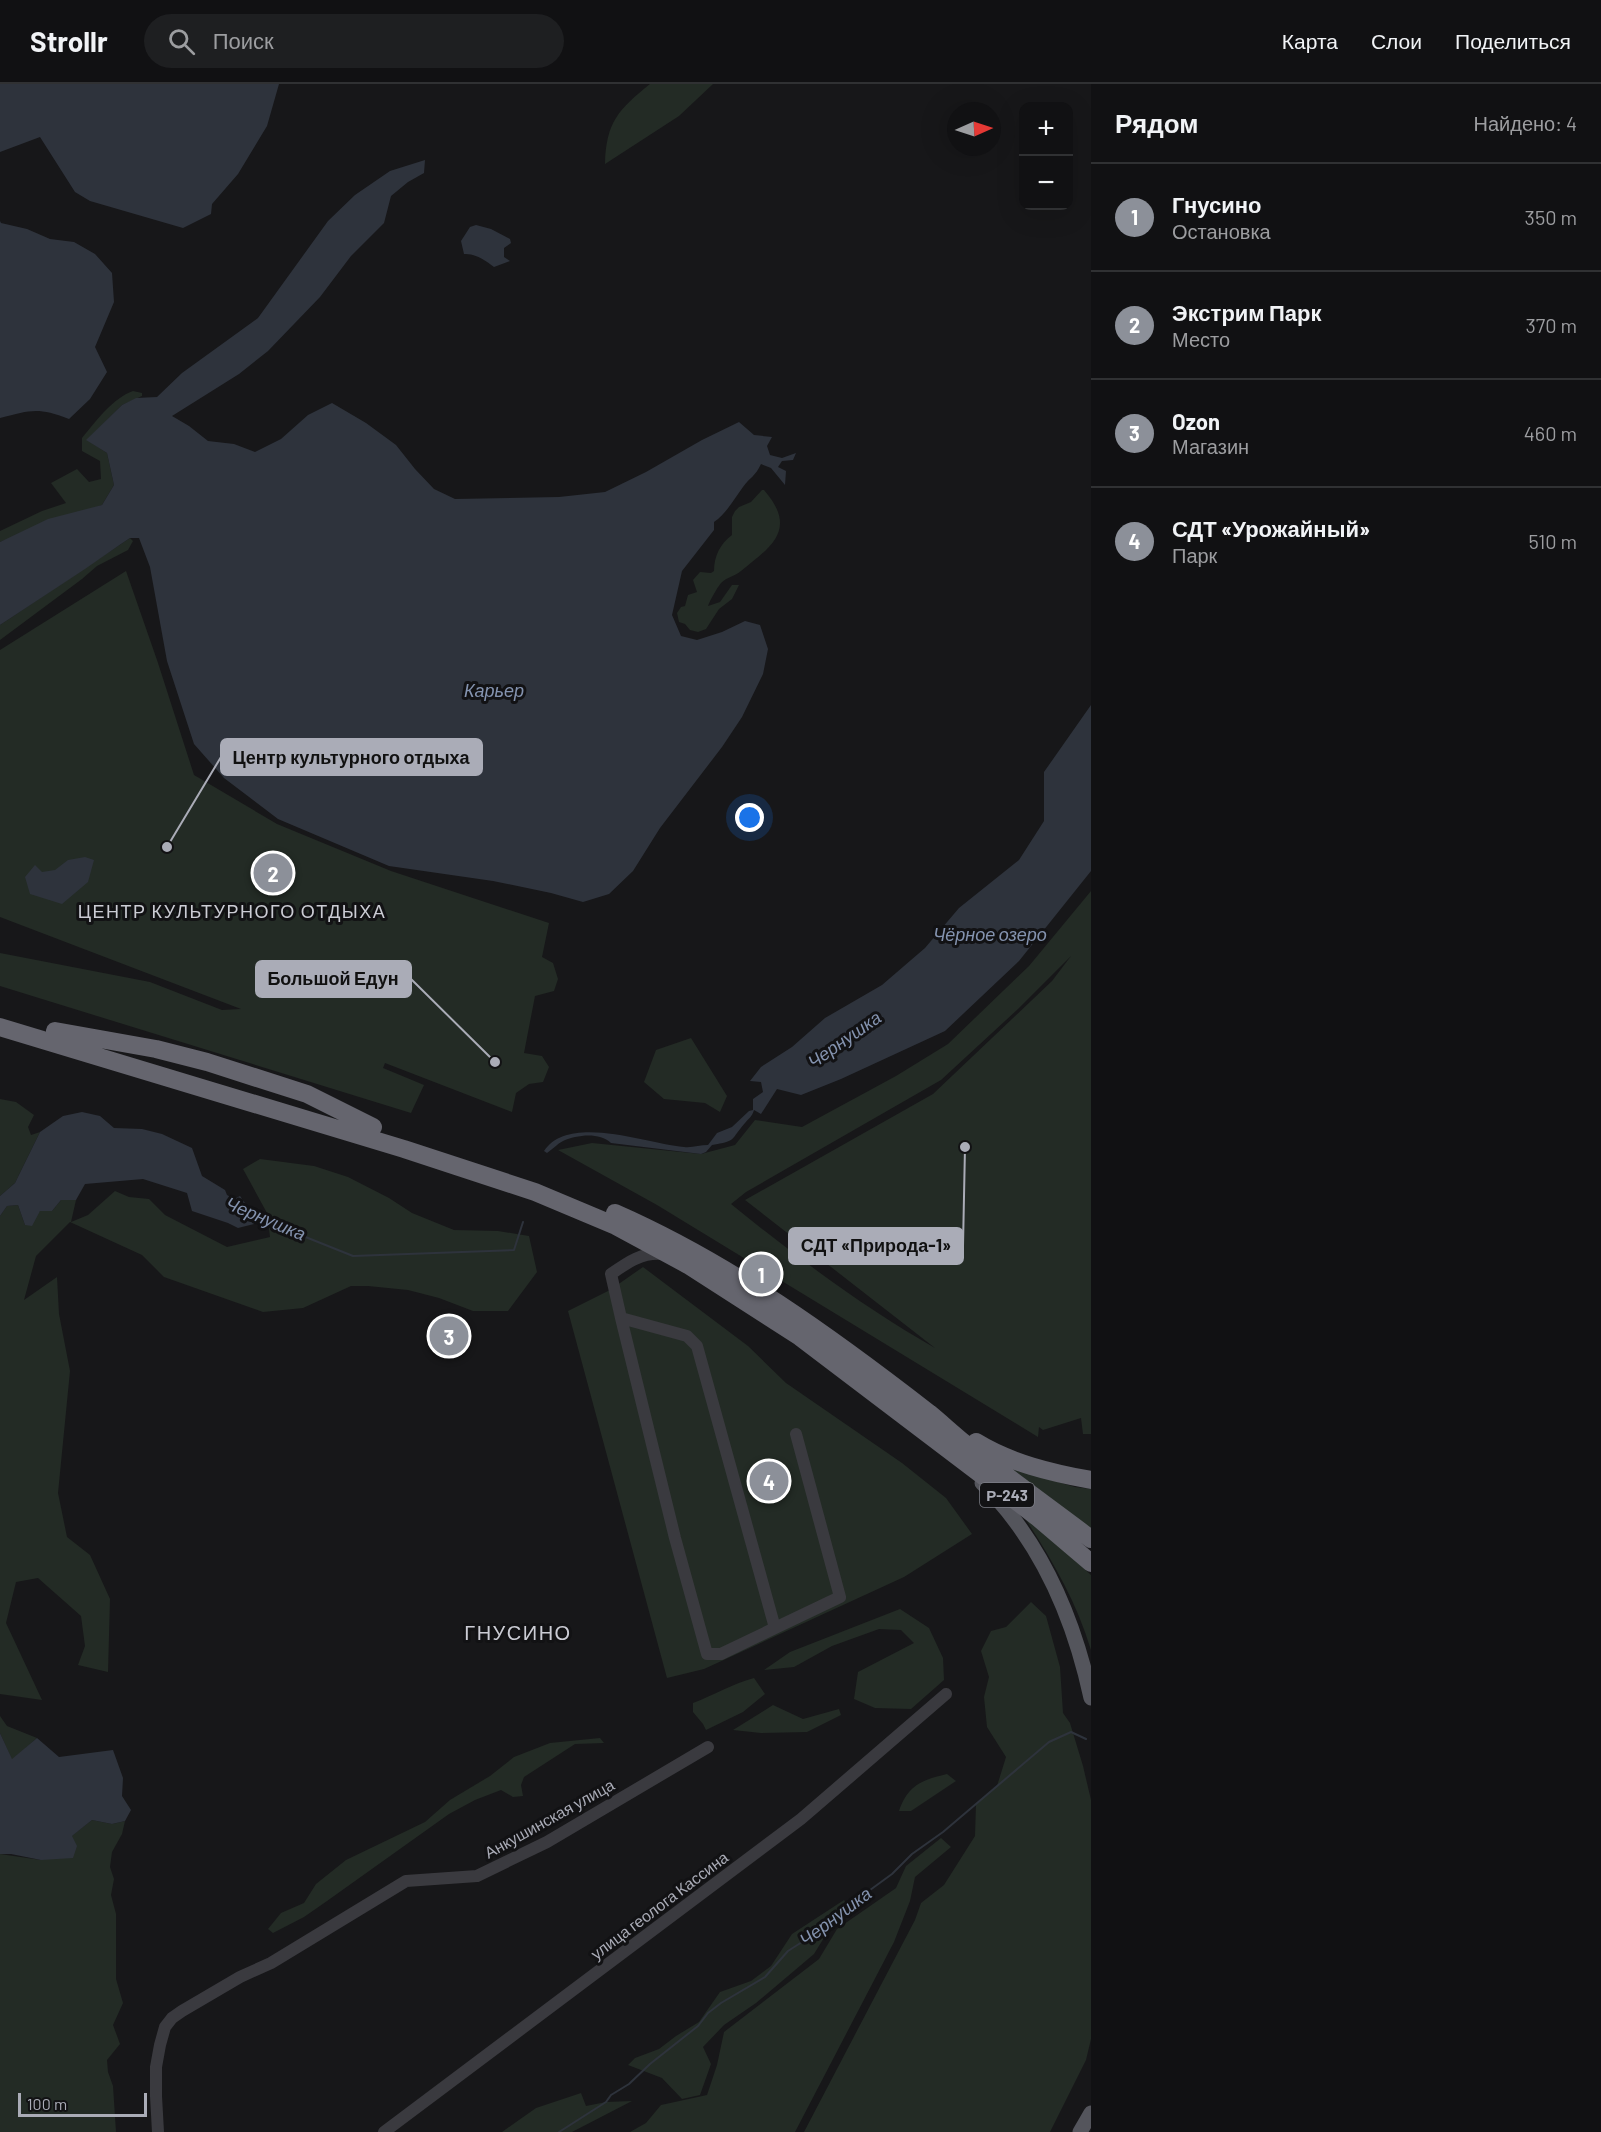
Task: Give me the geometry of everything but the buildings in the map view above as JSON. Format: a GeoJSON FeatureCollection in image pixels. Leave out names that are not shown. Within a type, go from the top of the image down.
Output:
{"type":"FeatureCollection","features":[{"type":"Feature","properties":{"kind":"highway"},"geometry":{"type":"LineString","coordinates":[[0,1014],[373,1127],[539,1181],[644,1226],[767,1296],[926,1422]]}},
{"type":"Feature","properties":{"kind":"highway"},"geometry":{"type":"LineString","coordinates":[[0,1027],[374,1139],[482,1174],[582,1211],[668,1254],[800,1337],[926,1422]]}},
{"type":"Feature","properties":{"kind":"highway","name":"Р-243"},"geometry":{"type":"LineString","coordinates":[[926,1422],[1003,1455],[1052,1472],[1091,1480]]}},
{"type":"Feature","properties":{"kind":"highway","name":"Р-243"},"geometry":{"type":"LineString","coordinates":[[926,1422],[964,1443],[1091,1539]]}},
{"type":"Feature","properties":{"kind":"highway","name":"Р-243"},"geometry":{"type":"LineString","coordinates":[[926,1422],[1091,1563]]}},
{"type":"Feature","properties":{"kind":"main road","name":"Р-243"},"geometry":{"type":"LineString","coordinates":[[926,1422],[993,1494],[1029,1541],[1062,1603],[1079,1651],[1091,1698]]}},
{"type":"Feature","properties":{"kind":"main road"},"geometry":{"type":"LineString","coordinates":[[1080,2132],[1091,2113]]}},
{"type":"Feature","properties":{"kind":"street"},"geometry":{"type":"LineString","coordinates":[[668,1254],[644,1255],[630,1260],[611,1274],[675,1538],[707,1653],[720,1654],[840,1598],[796,1434]]}},
{"type":"Feature","properties":{"kind":"street"},"geometry":{"type":"LineString","coordinates":[[621,1318],[687,1336],[697,1346],[775,1628]]}},
{"type":"Feature","properties":{"kind":"street","name":"улица геолога Кассина"},"geometry":{"type":"LineString","coordinates":[[384,2132],[801,1819],[946,1694]]}},
{"type":"Feature","properties":{"kind":"street","name":"Анкушинская улица"},"geometry":{"type":"LineString","coordinates":[[158,2132],[156,2067],[160,2045],[165,2027],[182,2011],[240,1977],[271,1963],[406,1881],[477,1876],[537,1846],[708,1747]]}},
{"type":"Feature","properties":{"kind":"shaded area"},"geometry":{"type":"Polygon","coordinates":[[[650,84],[713,84],[679,116],[605,164],[608,137],[616,118],[630,101],[650,84]]]}},
{"type":"Feature","properties":{"kind":"shaded area"},"geometry":{"type":"Polygon","coordinates":[[[133,391],[142,393],[142,396],[122,405],[87,440],[107,453],[114,485],[102,505],[0,542],[0,531],[42,511],[66,503],[51,483],[77,469],[89,482],[101,479],[100,461],[82,451],[82,438],[112,404],[133,391]]]}},
{"type":"Feature","properties":{"kind":"shaded area"},"geometry":{"type":"Polygon","coordinates":[[[762,490],[774,504],[779,516],[780,526],[777,536],[771,545],[739,573],[721,583],[708,606],[720,602],[732,585],[739,585],[732,599],[719,609],[706,629],[698,632],[690,630],[685,624],[679,622],[677,613],[681,607],[685,606],[688,595],[697,592],[693,580],[700,572],[714,571],[718,551],[732,535],[732,517],[735,511],[751,502],[762,490]]]}},
{"type":"Feature","properties":{"kind":"shaded area"},"geometry":{"type":"Polygon","coordinates":[[[130,538],[133,541],[128,550],[97,566],[0,640],[0,625],[130,538]]]}},
{"type":"Feature","properties":{"kind":"shaded area","name":"ЦЕНТР КУЛЬТУРНОГО ОТДЫХА"},"geometry":{"type":"Polygon","coordinates":[[[126,571],[194,775],[277,824],[391,871],[549,923],[542,957],[553,963],[558,979],[554,991],[535,996],[524,1053],[542,1056],[549,1067],[543,1082],[529,1084],[516,1093],[512,1112],[385,1063],[383,1068],[424,1085],[411,1113],[0,986],[0,953],[150,982],[222,1010],[241,1009],[0,917],[0,650],[126,571]]]}},
{"type":"Feature","properties":{"kind":"shaded area"},"geometry":{"type":"Polygon","coordinates":[[[1091,891],[1091,1434],[1083,1434],[1081,1418],[1043,1430],[1039,1427],[1038,1437],[657,1205],[558,1150],[592,1143],[701,1154],[735,1145],[755,1120],[802,1127],[896,1076],[948,1044],[1029,966],[1091,891]],[[1071,956],[941,1080],[746,1192],[731,1204],[830,1280],[882,1316],[935,1348],[745,1200],[933,1094],[1052,981],[1071,956]]]}},
{"type":"Feature","properties":{"kind":"shaded area"},"geometry":{"type":"Polygon","coordinates":[[[691,1038],[727,1096],[720,1112],[705,1103],[664,1099],[644,1082],[656,1050],[691,1038]]]}},
{"type":"Feature","properties":{"kind":"shaded area"},"geometry":{"type":"Polygon","coordinates":[[[0,1099],[16,1102],[34,1115],[28,1127],[31,1135],[40,1132],[15,1183],[0,1196],[0,1099]]]}},
{"type":"Feature","properties":{"kind":"shaded area"},"geometry":{"type":"Polygon","coordinates":[[[260,1159],[314,1166],[348,1177],[412,1213],[454,1230],[498,1231],[529,1236],[537,1272],[508,1311],[473,1311],[439,1298],[408,1290],[351,1286],[303,1308],[263,1312],[164,1277],[142,1255],[70,1222],[36,1256],[24,1300],[57,1277],[59,1314],[70,1371],[58,1493],[67,1537],[90,1555],[110,1599],[108,1672],[78,1665],[85,1646],[81,1616],[38,1578],[16,1582],[6,1623],[42,1700],[0,1694],[0,1216],[7,1206],[18,1205],[25,1225],[40,1211],[52,1211],[61,1200],[76,1200],[71,1222],[88,1215],[115,1191],[129,1197],[149,1199],[165,1215],[227,1247],[270,1237],[267,1213],[243,1169],[260,1159]]]}},
{"type":"Feature","properties":{"kind":"shaded area"},"geometry":{"type":"Polygon","coordinates":[[[643,1267],[748,1346],[786,1383],[902,1463],[946,1498],[972,1534],[904,1577],[704,1669],[667,1678],[568,1311],[610,1290],[643,1267]]]}},
{"type":"Feature","properties":{"kind":"shaded area"},"geometry":{"type":"Polygon","coordinates":[[[1007,1467],[1075,1487],[1091,1489],[1091,1532],[1007,1467]]]}},
{"type":"Feature","properties":{"kind":"shaded area"},"geometry":{"type":"Polygon","coordinates":[[[1019,1509],[1091,1575],[1091,1650],[1077,1612],[1060,1577],[1019,1509]]]}},
{"type":"Feature","properties":{"kind":"shaded area"},"geometry":{"type":"Polygon","coordinates":[[[1031,1602],[1046,1616],[1060,1667],[1063,1713],[1070,1723],[1091,1800],[1091,2039],[1086,2060],[1050,2132],[804,2132],[915,1920],[921,1903],[944,1885],[975,1836],[976,1804],[997,1786],[1006,1757],[987,1727],[984,1697],[989,1677],[981,1651],[991,1631],[1006,1627],[1031,1602]]]}},
{"type":"Feature","properties":{"kind":"shaded area"},"geometry":{"type":"Polygon","coordinates":[[[900,1609],[929,1628],[943,1658],[944,1680],[911,1709],[875,1708],[854,1699],[858,1672],[914,1643],[901,1630],[879,1629],[832,1646],[794,1667],[764,1670],[790,1652],[900,1609]]]}},
{"type":"Feature","properties":{"kind":"shaded area"},"geometry":{"type":"Polygon","coordinates":[[[754,1678],[765,1694],[743,1712],[706,1730],[693,1712],[693,1703],[754,1678]]]}},
{"type":"Feature","properties":{"kind":"shaded area"},"geometry":{"type":"Polygon","coordinates":[[[773,1705],[803,1719],[839,1709],[841,1715],[807,1732],[761,1733],[733,1730],[773,1705]]]}},
{"type":"Feature","properties":{"kind":"shaded area"},"geometry":{"type":"Polygon","coordinates":[[[0,1716],[7,1726],[37,1738],[12,1760],[0,1733],[0,1716]]]}},
{"type":"Feature","properties":{"kind":"shaded area"},"geometry":{"type":"Polygon","coordinates":[[[600,1738],[604,1743],[575,1744],[524,1777],[521,1785],[523,1796],[513,1797],[501,1790],[475,1800],[449,1814],[304,1917],[273,1933],[268,1929],[281,1913],[304,1903],[316,1884],[346,1860],[425,1822],[450,1800],[490,1776],[514,1757],[550,1743],[600,1738]]]}},
{"type":"Feature","properties":{"kind":"shaded area"},"geometry":{"type":"Polygon","coordinates":[[[947,1774],[956,1781],[911,1811],[899,1811],[907,1795],[917,1785],[947,1774]]]}},
{"type":"Feature","properties":{"kind":"shaded area"},"geometry":{"type":"Polygon","coordinates":[[[92,1820],[112,1824],[125,1821],[122,1834],[112,1852],[110,1867],[114,1879],[111,1895],[116,1914],[116,1979],[123,2003],[113,2025],[120,2044],[107,2060],[113,2086],[116,2132],[0,2132],[0,1854],[41,1860],[92,1820]]]}},
{"type":"Feature","properties":{"kind":"shaded area"},"geometry":{"type":"Polygon","coordinates":[[[941,1838],[951,1847],[915,1877],[910,1901],[894,1942],[795,2132],[630,2132],[646,2123],[661,2105],[707,2095],[717,2065],[724,2032],[819,1959],[837,1929],[896,1888],[906,1866],[941,1838]]]}},
{"type":"Feature","properties":{"kind":"shaded area"},"geometry":{"type":"Polygon","coordinates":[[[844,1900],[851,1911],[830,1928],[814,1954],[756,2003],[724,2025],[703,2047],[711,2064],[700,2095],[682,2099],[662,2078],[628,2065],[635,2058],[659,2049],[699,2022],[720,1992],[751,1981],[771,1966],[792,1934],[844,1900]]]}},
{"type":"Feature","properties":{"kind":"shaded area"},"geometry":{"type":"Polygon","coordinates":[[[581,2093],[586,2106],[606,2102],[632,2101],[572,2132],[502,2132],[536,2108],[581,2093]]]}},
{"type":"Feature","properties":{"kind":"water"},"geometry":{"type":"Polygon","coordinates":[[[0,84],[279,84],[267,126],[238,174],[212,204],[211,214],[183,228],[90,201],[75,192],[40,137],[0,152],[0,84]]]}},
{"type":"Feature","properties":{"kind":"water","name":"Карьер"},"geometry":{"type":"Polygon","coordinates":[[[425,160],[424,173],[391,196],[384,223],[351,256],[320,297],[268,351],[239,374],[172,416],[208,441],[234,444],[255,452],[281,439],[308,415],[332,403],[366,423],[396,445],[434,489],[455,499],[559,497],[605,492],[739,422],[754,435],[772,437],[767,446],[770,455],[782,458],[796,453],[793,460],[782,461],[778,467],[786,471],[785,485],[771,468],[761,464],[727,510],[714,522],[714,530],[682,571],[672,615],[681,636],[697,640],[745,621],[760,625],[768,649],[763,674],[742,717],[660,828],[633,871],[609,894],[583,902],[493,881],[389,866],[278,819],[224,778],[194,744],[167,661],[150,567],[139,538],[130,538],[0,625],[0,542],[48,519],[102,505],[114,485],[107,453],[86,440],[122,405],[136,398],[157,397],[182,373],[258,318],[328,221],[355,195],[390,171],[425,160]]]}},
{"type":"Feature","properties":{"kind":"water"},"geometry":{"type":"Polygon","coordinates":[[[0,221],[50,239],[74,242],[95,254],[112,273],[114,302],[95,347],[107,372],[90,399],[69,419],[42,411],[0,418],[0,221]]]}},
{"type":"Feature","properties":{"kind":"water"},"geometry":{"type":"Polygon","coordinates":[[[476,225],[491,229],[510,239],[511,243],[504,248],[504,257],[510,261],[494,267],[476,256],[464,254],[461,241],[470,227],[476,225]]]}},
{"type":"Feature","properties":{"kind":"water","name":"Чёрное озеро"},"geometry":{"type":"Polygon","coordinates":[[[1091,705],[1091,871],[1019,961],[945,1031],[801,1095],[777,1089],[761,1114],[754,1110],[732,1139],[712,1145],[701,1154],[611,1143],[594,1136],[569,1139],[547,1153],[544,1151],[556,1140],[571,1134],[590,1132],[684,1147],[708,1145],[717,1133],[732,1127],[753,1110],[753,1099],[763,1092],[761,1082],[750,1081],[761,1067],[792,1047],[825,1018],[882,985],[925,948],[959,908],[1019,860],[1044,821],[1044,772],[1091,705]]]}},
{"type":"Feature","properties":{"kind":"water"},"geometry":{"type":"Polygon","coordinates":[[[85,857],[94,860],[88,882],[62,904],[30,894],[25,877],[35,865],[42,872],[55,870],[68,860],[85,857]]]}},
{"type":"Feature","properties":{"kind":"water"},"geometry":{"type":"Polygon","coordinates":[[[82,1112],[100,1116],[114,1128],[142,1129],[162,1134],[192,1148],[202,1176],[225,1190],[227,1195],[234,1199],[240,1196],[250,1210],[263,1212],[266,1221],[238,1228],[192,1211],[187,1193],[143,1179],[85,1184],[76,1200],[61,1200],[52,1211],[40,1211],[32,1226],[25,1225],[18,1205],[7,1206],[0,1216],[0,1196],[15,1183],[40,1132],[63,1116],[82,1112]]]}},
{"type":"Feature","properties":{"kind":"water"},"geometry":{"type":"Polygon","coordinates":[[[0,1733],[12,1759],[37,1738],[59,1757],[113,1750],[123,1778],[122,1796],[131,1810],[125,1821],[112,1824],[92,1820],[72,1836],[77,1846],[73,1858],[41,1860],[0,1854],[0,1733]]]}},
{"type":"Feature","properties":{"kind":"waterway","name":"Чернушка"},"geometry":{"type":"LineString","coordinates":[[263,1220],[353,1256],[514,1250],[523,1222]]}},
{"type":"Feature","properties":{"kind":"waterway","name":"Чернушка"},"geometry":{"type":"LineString","coordinates":[[559,2132],[606,2102],[611,2095],[629,2084],[698,2026],[708,2013],[721,2003],[765,1977],[788,1951],[802,1942],[815,1927],[829,1923],[836,1914],[851,1906],[892,1874],[912,1854],[943,1832],[1049,1742],[1071,1732],[1086,1739]]}},
{"type":"Feature","properties":{"kind":"place","name":"Центр культурного отдыха"},"geometry":{"type":"Point","coordinates":[167,847]}},
{"type":"Feature","properties":{"kind":"place","name":"Экстрим Парк"},"geometry":{"type":"Point","coordinates":[273,873]}},
{"type":"Feature","properties":{"kind":"place","name":"Большой Едун"},"geometry":{"type":"Point","coordinates":[495,1062]}},
{"type":"Feature","properties":{"kind":"place","name":"СДТ «Природа-1»"},"geometry":{"type":"Point","coordinates":[965,1147]}},
{"type":"Feature","properties":{"kind":"place","name":"Гнусино"},"geometry":{"type":"Point","coordinates":[761,1274]}},
{"type":"Feature","properties":{"kind":"place","name":"Ozon"},"geometry":{"type":"Point","coordinates":[449,1336]}},
{"type":"Feature","properties":{"kind":"place","name":"СДТ «Урожайный»"},"geometry":{"type":"Point","coordinates":[769,1481]}},
{"type":"Feature","properties":{"kind":"district","name":"ЦЕНТР КУЛЬТУРНОГО ОТДЫХА"},"geometry":{"type":"Point","coordinates":[232,911]}},
{"type":"Feature","properties":{"kind":"district","name":"ГНУСИНО"},"geometry":{"type":"Point","coordinates":[518,1632]}}]}
